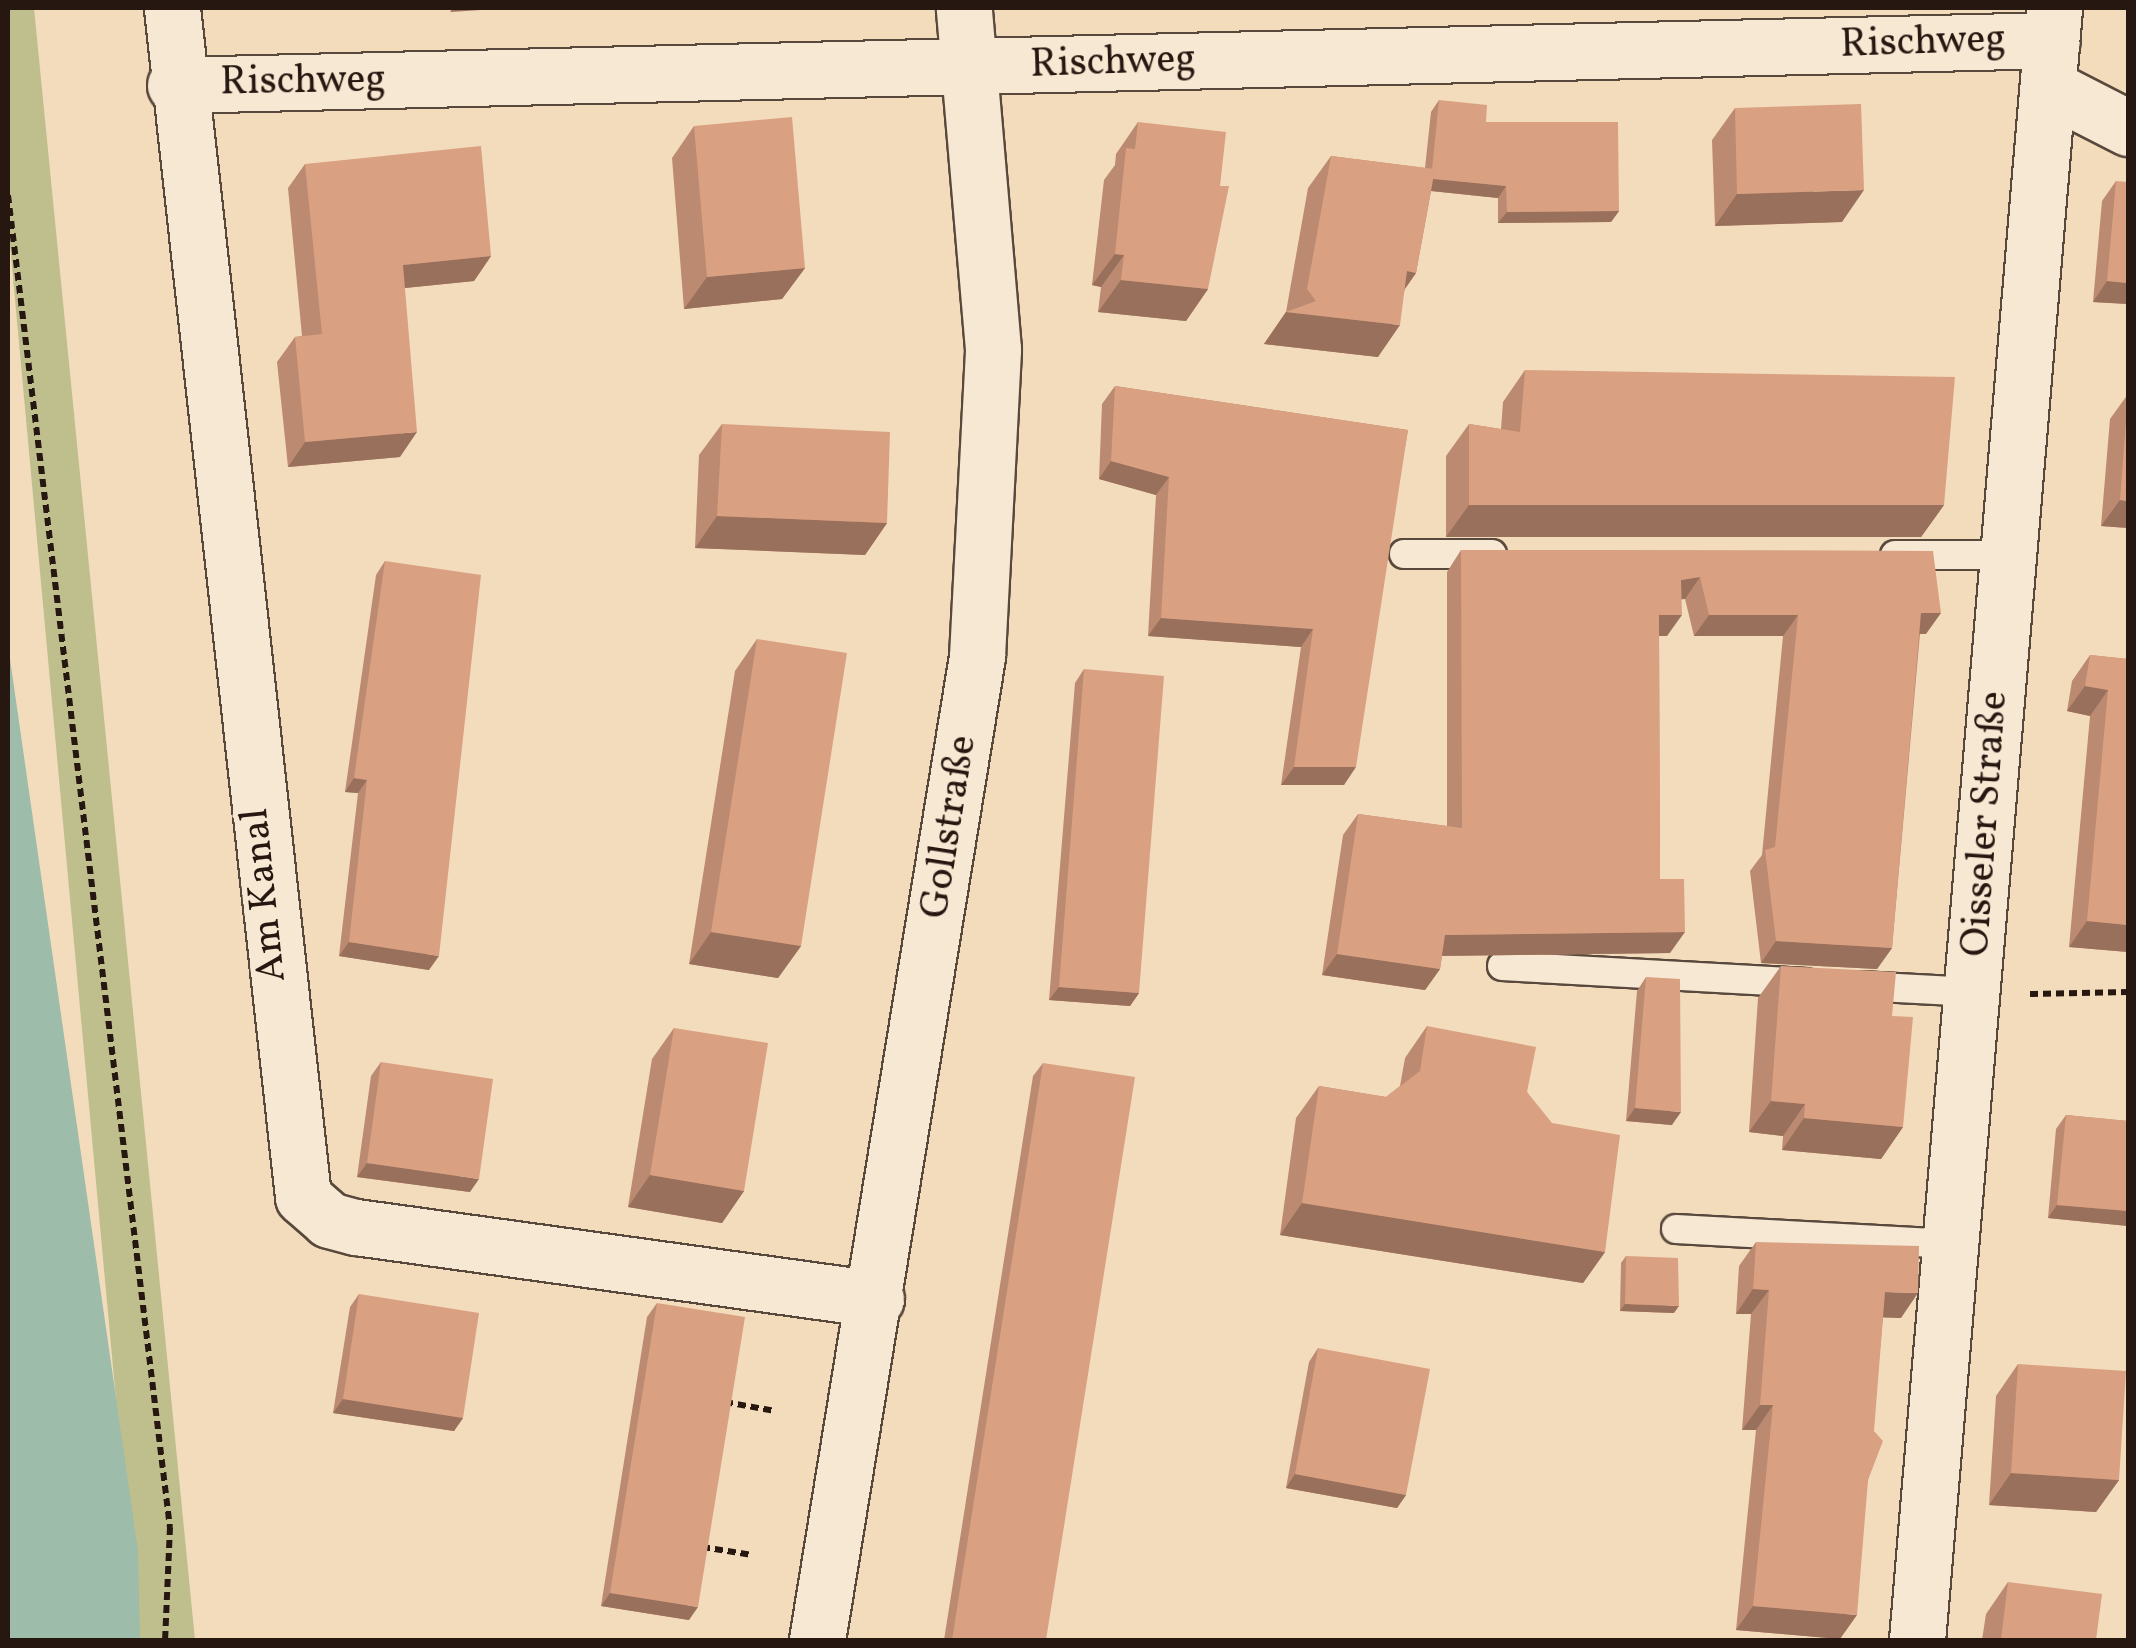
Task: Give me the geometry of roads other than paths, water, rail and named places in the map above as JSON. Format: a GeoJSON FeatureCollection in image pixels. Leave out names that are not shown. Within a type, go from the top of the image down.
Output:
{"type":"FeatureCollection","features":[{"type":"Feature","properties":{"kind":"street","name":"Am Kanal"},"geometry":{"type":"LineString","coordinates":[[172,8],[175,85],[304,1197],[330,1220],[356,1227],[876,1299]]}},
{"type":"Feature","properties":{"kind":"street","name":"Gollstraße"},"geometry":{"type":"LineString","coordinates":[[817,1640],[876,1299],[977,656],[990,496],[993,349],[964,8]]}},
{"type":"Feature","properties":{"kind":"street","name":"Rischweg"},"geometry":{"type":"LineString","coordinates":[[175,85],[2052,45],[2128,128]]}},
{"type":"Feature","properties":{"kind":"street","name":"Oisseler Straße"},"geometry":{"type":"LineString","coordinates":[[1917,1640],[2052,45]]}},
{"type":"Feature","properties":{"kind":"lane"},"geometry":{"type":"LineString","coordinates":[[1404,554],[1520,554]]}},
{"type":"Feature","properties":{"kind":"lane"},"geometry":{"type":"LineString","coordinates":[[1870,555],[2006,555]]}},
{"type":"Feature","properties":{"kind":"lane"},"geometry":{"type":"LineString","coordinates":[[1502,966],[1973,992]]}},
{"type":"Feature","properties":{"kind":"lane"},"geometry":{"type":"LineString","coordinates":[[1676,1228],[1952,1244]]}}]}
